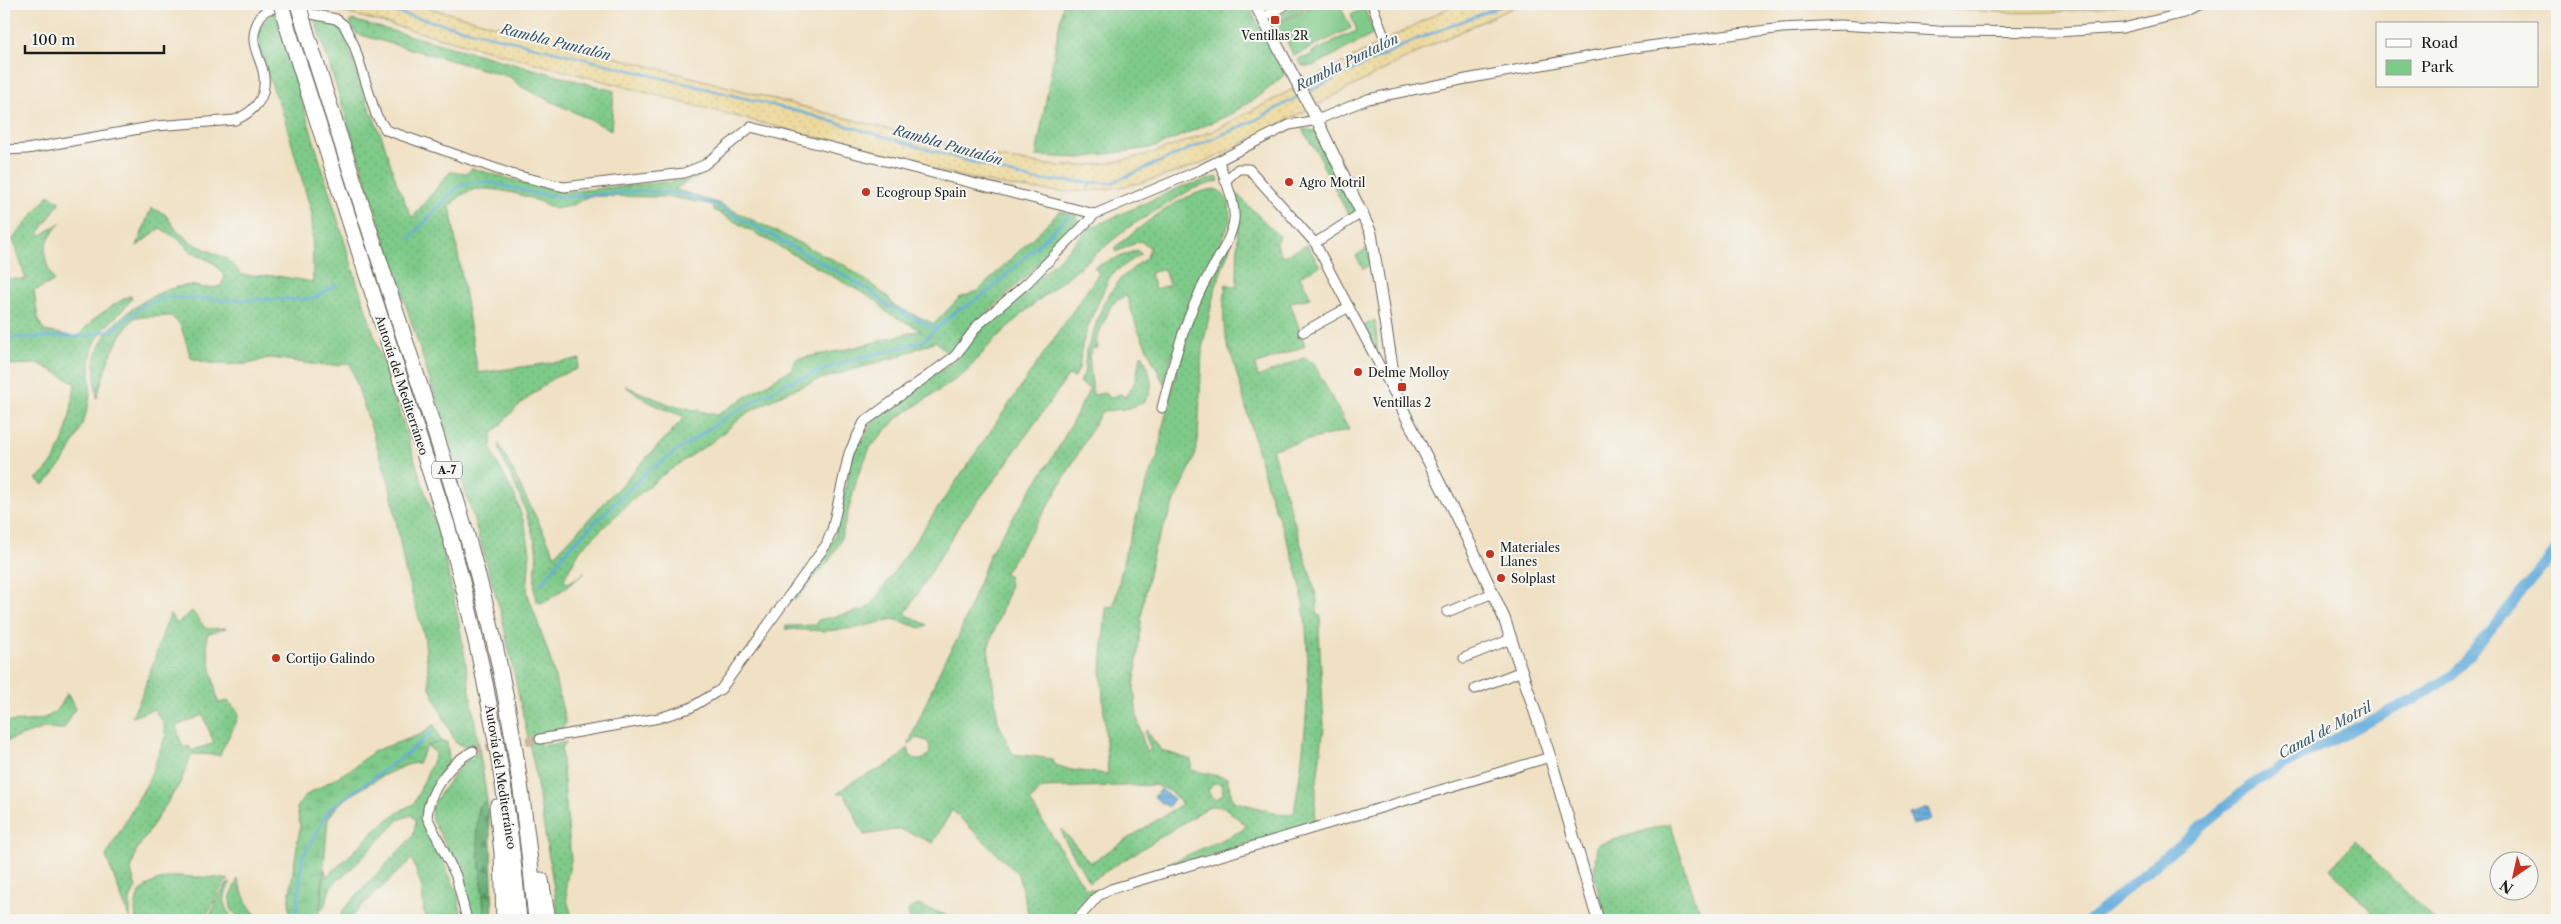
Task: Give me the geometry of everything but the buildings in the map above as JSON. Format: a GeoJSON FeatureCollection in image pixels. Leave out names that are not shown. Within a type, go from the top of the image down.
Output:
{"type":"FeatureCollection","features":[{"type":"Feature","properties":{"kind":"highway","name":"Autovía del Mediterráneo"},"geometry":{"type":"LineString","coordinates":[[281,4],[447,525],[477,638],[496,731],[514,854],[519,920]]}},
{"type":"Feature","properties":{"kind":"highway","name":"Autovía del Mediterráneo"},"geometry":{"type":"LineString","coordinates":[[298,4],[464,523],[499,663],[528,828],[536,920]]}},
{"type":"Feature","properties":{"kind":"highway"},"geometry":{"type":"LineString","coordinates":[[496,731],[492,755],[502,853],[504,920]]}},
{"type":"Feature","properties":{"kind":"highway"},"geometry":{"type":"LineString","coordinates":[[528,828],[539,866],[548,920]]}},
{"type":"Feature","properties":{"kind":"street"},"geometry":{"type":"LineString","coordinates":[[1255,4],[1315,117],[1372,233],[1397,398]]}},
{"type":"Feature","properties":{"kind":"street"},"geometry":{"type":"LineString","coordinates":[[1269,14],[1287,4]]}},
{"type":"Feature","properties":{"kind":"street"},"geometry":{"type":"LineString","coordinates":[[1372,4],[1383,34]]}},
{"type":"Feature","properties":{"kind":"street"},"geometry":{"type":"LineString","coordinates":[[540,739],[659,718],[690,708],[721,689],[826,545],[832,530],[849,453],[864,422],[955,356],[978,325],[1028,283],[1095,214],[1219,161],[1289,125],[1368,99],[1461,80],[1634,48],[1782,28],[1840,25],[1938,31],[2066,32],[2123,28],[2184,13],[2202,4]]}},
{"type":"Feature","properties":{"kind":"street"},"geometry":{"type":"LineString","coordinates":[[4,150],[27,149],[156,126],[235,120],[246,115],[254,108],[264,88],[264,75],[252,39],[263,11],[270,8],[314,13],[336,19],[344,25],[354,45],[376,116],[386,130],[511,174],[564,187],[684,173],[704,165],[751,127],[1095,214]]}},
{"type":"Feature","properties":{"kind":"street"},"geometry":{"type":"LineString","coordinates":[[1162,408],[1182,331],[1199,292],[1227,240],[1234,221],[1233,205],[1219,161]]}},
{"type":"Feature","properties":{"kind":"street"},"geometry":{"type":"LineString","coordinates":[[1224,181],[1238,169],[1249,169],[1315,243],[1397,398],[1493,593],[1511,639],[1550,756],[1598,920]]}},
{"type":"Feature","properties":{"kind":"street"},"geometry":{"type":"LineString","coordinates":[[1315,243],[1363,212]]}},
{"type":"Feature","properties":{"kind":"street"},"geometry":{"type":"LineString","coordinates":[[1303,332],[1349,307]]}},
{"type":"Feature","properties":{"kind":"street"},"geometry":{"type":"LineString","coordinates":[[1447,612],[1493,593]]}},
{"type":"Feature","properties":{"kind":"street"},"geometry":{"type":"LineString","coordinates":[[1464,658],[1511,639]]}},
{"type":"Feature","properties":{"kind":"street"},"geometry":{"type":"LineString","coordinates":[[1475,689],[1522,671]]}},
{"type":"Feature","properties":{"kind":"street"},"geometry":{"type":"LineString","coordinates":[[467,920],[456,876],[427,817],[435,791],[448,772],[460,757],[473,751]]}},
{"type":"Feature","properties":{"kind":"street"},"geometry":{"type":"LineString","coordinates":[[1077,920],[1093,900],[1111,889],[1550,756]]}},
{"type":"Feature","properties":{"kind":"green space"},"geometry":{"type":"Polygon","coordinates":[[[1063,4],[1247,4],[1285,74],[1261,95],[1229,115],[1155,147],[1081,158],[1036,156],[1063,4]]]}},
{"type":"Feature","properties":{"kind":"green space"},"geometry":{"type":"Polygon","coordinates":[[[1299,4],[1313,4],[1277,23],[1274,17],[1299,4]]]}},
{"type":"Feature","properties":{"kind":"green space"},"geometry":{"type":"Polygon","coordinates":[[[1318,4],[1339,4],[1351,28],[1294,56],[1278,24],[1318,4]]]}},
{"type":"Feature","properties":{"kind":"green space"},"geometry":{"type":"Polygon","coordinates":[[[1365,9],[1374,34],[1313,66],[1302,66],[1298,60],[1304,56],[1305,58],[1313,54],[1312,52],[1333,43],[1333,41],[1357,31],[1351,14],[1365,9]]]}},
{"type":"Feature","properties":{"kind":"green space"},"geometry":{"type":"Polygon","coordinates":[[[274,10],[355,276],[442,544],[462,639],[487,800],[478,807],[477,832],[485,920],[472,920],[467,893],[459,869],[432,820],[431,810],[439,795],[463,763],[474,757],[473,746],[462,746],[455,742],[430,688],[424,635],[405,570],[390,486],[350,363],[320,365],[270,358],[252,363],[237,364],[206,362],[191,358],[181,326],[171,316],[135,317],[115,345],[97,398],[96,356],[100,344],[118,321],[143,301],[157,294],[188,285],[215,288],[221,286],[225,277],[215,264],[189,250],[178,239],[160,228],[137,246],[151,208],[165,214],[177,231],[192,243],[227,259],[242,275],[277,276],[313,282],[312,214],[282,110],[260,57],[257,41],[261,26],[274,10]]]}},
{"type":"Feature","properties":{"kind":"green space"},"geometry":{"type":"Polygon","coordinates":[[[314,17],[338,26],[344,32],[362,91],[382,137],[397,184],[412,218],[450,172],[467,173],[472,168],[527,184],[564,192],[679,181],[704,173],[674,189],[720,204],[846,266],[888,297],[893,305],[934,324],[959,298],[978,291],[1060,211],[1077,216],[1079,222],[1072,233],[968,331],[954,351],[948,355],[936,341],[896,357],[818,380],[787,392],[747,413],[713,441],[664,474],[633,499],[580,550],[564,579],[568,583],[585,573],[546,602],[540,603],[536,600],[535,593],[537,556],[535,542],[524,507],[503,461],[499,444],[555,555],[685,417],[652,404],[625,386],[668,404],[717,415],[793,368],[796,359],[844,350],[921,330],[886,312],[877,301],[714,210],[713,205],[671,197],[589,196],[571,206],[554,209],[518,194],[479,189],[463,194],[450,206],[478,373],[580,359],[577,369],[553,378],[517,407],[492,434],[491,447],[495,459],[514,494],[525,526],[530,552],[527,592],[550,658],[566,723],[560,731],[537,736],[540,746],[567,742],[561,748],[571,860],[566,883],[567,900],[573,920],[559,920],[534,766],[501,613],[470,506],[314,17]]]}},
{"type":"Feature","properties":{"kind":"green space"},"geometry":{"type":"Polygon","coordinates":[[[352,20],[614,91],[611,130],[522,87],[510,77],[357,34],[350,22],[352,20]]]}},
{"type":"Feature","properties":{"kind":"green space"},"geometry":{"type":"Polygon","coordinates":[[[1302,129],[1315,131],[1356,211],[1348,214],[1322,164],[1323,162],[1302,129]]]}},
{"type":"Feature","properties":{"kind":"green space"},"geometry":{"type":"Polygon","coordinates":[[[1217,177],[1219,181],[1192,189],[1129,227],[1023,313],[994,340],[965,373],[896,419],[870,448],[858,475],[840,542],[829,561],[796,599],[790,599],[827,552],[835,535],[853,454],[878,415],[954,361],[975,335],[999,311],[1027,290],[1090,228],[1181,187],[1217,177]]]}},
{"type":"Feature","properties":{"kind":"green space"},"geometry":{"type":"Polygon","coordinates":[[[1215,189],[1221,192],[1229,202],[1230,221],[1181,325],[1164,384],[1138,330],[1126,295],[1112,304],[1096,340],[1098,348],[1093,348],[1089,355],[1093,395],[1105,393],[1109,398],[1120,394],[1125,397],[1135,380],[1142,354],[1151,382],[1150,392],[1146,399],[1129,408],[1102,411],[1050,503],[1004,574],[1009,577],[1010,587],[988,648],[998,722],[1013,754],[1053,759],[1053,764],[1071,770],[1108,774],[1101,669],[1106,607],[1114,606],[1125,554],[1150,473],[1158,456],[1164,422],[1189,321],[1231,239],[1215,289],[1202,349],[1198,441],[1194,459],[1154,549],[1143,604],[1134,688],[1137,717],[1146,752],[1151,750],[1145,734],[1146,730],[1161,750],[1191,760],[1191,770],[1227,778],[1233,801],[1284,815],[1294,813],[1307,707],[1308,655],[1306,629],[1301,586],[1297,571],[1267,485],[1225,332],[1224,303],[1226,284],[1237,287],[1238,216],[1233,193],[1235,192],[1279,236],[1276,243],[1282,257],[1307,245],[1320,266],[1300,276],[1311,298],[1290,302],[1305,346],[1255,365],[1258,377],[1303,358],[1313,362],[1349,430],[1272,449],[1312,580],[1317,600],[1317,615],[1321,616],[1319,633],[1324,727],[1316,788],[1315,824],[1139,877],[1241,831],[1246,825],[1224,807],[1210,806],[1089,882],[1063,837],[1062,829],[1090,863],[1182,804],[1170,791],[1155,785],[1042,788],[1030,801],[1085,888],[1100,891],[1086,900],[1071,920],[1024,920],[1028,913],[1018,874],[952,810],[933,843],[900,829],[864,835],[844,793],[837,794],[846,786],[890,764],[908,748],[910,755],[916,760],[924,759],[929,754],[930,748],[927,741],[917,738],[909,744],[944,661],[958,638],[991,551],[1056,452],[1090,389],[1079,382],[1084,375],[1086,352],[1104,302],[1121,278],[1147,257],[1150,247],[1140,241],[1116,252],[1114,248],[1161,212],[1188,197],[1215,189]],[[1164,269],[1150,273],[1155,289],[1169,285],[1164,269]],[[1214,783],[1208,791],[1212,798],[1217,799],[1223,794],[1221,784],[1214,783]]]}},
{"type":"Feature","properties":{"kind":"green space"},"geometry":{"type":"Polygon","coordinates":[[[49,195],[60,202],[38,234],[42,235],[61,222],[50,237],[45,250],[47,264],[54,281],[34,291],[38,319],[44,331],[78,337],[101,314],[129,296],[132,297],[102,331],[94,345],[90,366],[89,402],[82,424],[72,447],[58,469],[43,485],[36,479],[46,471],[60,449],[71,409],[75,383],[40,364],[4,365],[4,278],[26,280],[13,239],[49,195]]]}},
{"type":"Feature","properties":{"kind":"green space"},"geometry":{"type":"Polygon","coordinates":[[[1367,248],[1371,264],[1363,269],[1356,256],[1367,248]]]}},
{"type":"Feature","properties":{"kind":"green space"},"geometry":{"type":"Polygon","coordinates":[[[1137,250],[1141,254],[1113,273],[1108,280],[1089,324],[1082,346],[1079,369],[1074,378],[1069,375],[996,478],[962,521],[905,614],[927,625],[921,628],[893,619],[856,628],[824,631],[785,629],[786,626],[817,625],[818,620],[864,610],[872,604],[1099,273],[1094,267],[1137,250]]]}},
{"type":"Feature","properties":{"kind":"green space"},"geometry":{"type":"Polygon","coordinates":[[[1375,320],[1378,352],[1364,326],[1375,320]]]}},
{"type":"Feature","properties":{"kind":"green space"},"geometry":{"type":"Polygon","coordinates":[[[192,611],[206,629],[226,628],[207,634],[207,647],[218,703],[228,701],[239,713],[220,755],[192,754],[180,783],[136,851],[131,871],[136,887],[130,899],[130,920],[106,856],[149,780],[166,735],[163,722],[154,709],[132,717],[148,679],[170,614],[177,624],[192,611]],[[203,715],[176,726],[183,748],[189,746],[191,751],[214,743],[203,715]]]}},
{"type":"Feature","properties":{"kind":"green space"},"geometry":{"type":"Polygon","coordinates":[[[67,693],[75,709],[64,729],[44,728],[4,742],[4,722],[42,719],[49,716],[56,711],[67,693]]]}},
{"type":"Feature","properties":{"kind":"green space"},"geometry":{"type":"Polygon","coordinates":[[[434,724],[441,742],[427,746],[418,763],[410,764],[389,773],[364,787],[337,806],[328,819],[319,920],[290,920],[289,898],[300,827],[297,808],[305,796],[353,768],[374,751],[422,734],[434,724]]]}},
{"type":"Feature","properties":{"kind":"green space"},"geometry":{"type":"Polygon","coordinates":[[[447,742],[449,760],[425,804],[424,821],[457,892],[462,920],[428,920],[424,912],[422,888],[412,859],[347,920],[339,920],[343,910],[413,836],[416,821],[412,815],[400,819],[348,872],[331,886],[325,905],[320,911],[325,869],[327,876],[379,827],[402,810],[414,804],[436,753],[427,746],[447,742]]]}},
{"type":"Feature","properties":{"kind":"green space"},"geometry":{"type":"Polygon","coordinates":[[[487,800],[491,844],[493,920],[485,920],[477,832],[478,807],[487,800]]]}},
{"type":"Feature","properties":{"kind":"green space"},"geometry":{"type":"Polygon","coordinates":[[[1670,823],[1702,920],[1607,920],[1594,875],[1597,845],[1670,823]]]}},
{"type":"Feature","properties":{"kind":"green space"},"geometry":{"type":"Polygon","coordinates":[[[2355,841],[2434,920],[2380,920],[2330,869],[2355,841]]]}},
{"type":"Feature","properties":{"kind":"green space"},"geometry":{"type":"Polygon","coordinates":[[[179,876],[229,880],[224,884],[208,913],[198,920],[166,920],[165,917],[155,920],[136,920],[135,909],[140,893],[151,883],[179,876]]]}},
{"type":"Feature","properties":{"kind":"green space"},"geometry":{"type":"Polygon","coordinates":[[[238,879],[247,902],[262,920],[242,918],[232,910],[230,904],[231,897],[238,879]]]}},
{"type":"Feature","properties":{"kind":"green space"},"geometry":{"type":"Polygon","coordinates":[[[231,882],[226,893],[225,902],[228,912],[235,920],[206,920],[209,918],[225,886],[231,882]]]}},
{"type":"Feature","properties":{"kind":"green space"},"geometry":{"type":"Polygon","coordinates":[[[918,905],[946,915],[944,920],[910,920],[908,910],[918,905]]]}},
{"type":"Feature","properties":{"kind":"sand"},"geometry":{"type":"Polygon","coordinates":[[[312,4],[414,4],[975,152],[1038,164],[1069,166],[1092,165],[1136,157],[1200,136],[1221,127],[1455,4],[1530,4],[1516,6],[1436,43],[1202,163],[1154,179],[1121,187],[1087,191],[1057,191],[1026,189],[960,176],[312,4]]]}},
{"type":"Feature","properties":{"kind":"sand"},"geometry":{"type":"Polygon","coordinates":[[[1900,4],[2124,4],[2066,11],[2012,12],[1900,4]]]}},
{"type":"Feature","properties":{"kind":"water"},"geometry":{"type":"Polygon","coordinates":[[[1160,789],[1174,799],[1168,807],[1154,797],[1160,789]]]}},
{"type":"Feature","properties":{"kind":"water"},"geometry":{"type":"Polygon","coordinates":[[[1928,808],[1932,819],[1913,825],[1909,814],[1928,808]]]}},
{"type":"Feature","properties":{"kind":"waterway","name":"Rambla Puntalón"},"geometry":{"type":"LineString","coordinates":[[362,4],[800,112],[1033,180],[1111,183],[1256,120],[1301,95]]}},
{"type":"Feature","properties":{"kind":"waterway","name":"Rambla Puntalón"},"geometry":{"type":"LineString","coordinates":[[1305,93],[1415,40],[1506,4]]}},
{"type":"Feature","properties":{"kind":"waterway"},"geometry":{"type":"LineString","coordinates":[[410,239],[450,194],[461,185],[472,182],[493,183],[537,194],[565,197],[640,191],[675,193],[712,203],[833,269],[873,293],[890,307],[937,329]]}},
{"type":"Feature","properties":{"kind":"waterway","name":"Rambla Puntalón"},"geometry":{"type":"LineString","coordinates":[[1087,189],[1092,182]]}},
{"type":"Feature","properties":{"kind":"waterway"},"geometry":{"type":"LineString","coordinates":[[541,585],[569,548],[648,471],[725,418],[786,383],[851,360],[922,342],[954,313],[987,293],[1068,216]]}},
{"type":"Feature","properties":{"kind":"waterway"},"geometry":{"type":"LineString","coordinates":[[4,338],[88,336],[114,329],[147,303],[167,297],[221,300],[312,299],[336,285]]}},
{"type":"Feature","properties":{"kind":"waterway","name":"Canal de Motril"},"geometry":{"type":"LineString","coordinates":[[2089,920],[2252,784],[2307,753],[2427,692],[2454,674],[2557,549]]}},
{"type":"Feature","properties":{"kind":"waterway"},"geometry":{"type":"LineString","coordinates":[[296,920],[302,858],[330,809],[405,755],[433,731]]}},
{"type":"Feature","properties":{"kind":"tunnel"},"geometry":{"type":"LineString","coordinates":[[473,751],[540,739]]}},
{"type":"Feature","properties":{"kind":"place","name":"Ventillas 2R"},"geometry":{"type":"Point","coordinates":[1275,20]}},
{"type":"Feature","properties":{"kind":"place","name":"Agro Motril"},"geometry":{"type":"Point","coordinates":[1289,182]}},
{"type":"Feature","properties":{"kind":"place","name":"Ecogroup Spain"},"geometry":{"type":"Point","coordinates":[866,192]}},
{"type":"Feature","properties":{"kind":"place","name":"Delme Molloy"},"geometry":{"type":"Point","coordinates":[1358,372]}},
{"type":"Feature","properties":{"kind":"place","name":"Ventillas 2"},"geometry":{"type":"Point","coordinates":[1402,387]}},
{"type":"Feature","properties":{"kind":"place","name":"Materiales Llanes"},"geometry":{"type":"Point","coordinates":[1490,554]}},
{"type":"Feature","properties":{"kind":"place","name":"Solplast"},"geometry":{"type":"Point","coordinates":[1501,578]}},
{"type":"Feature","properties":{"kind":"place","name":"Cortijo Galindo"},"geometry":{"type":"Point","coordinates":[276,658]}}]}
